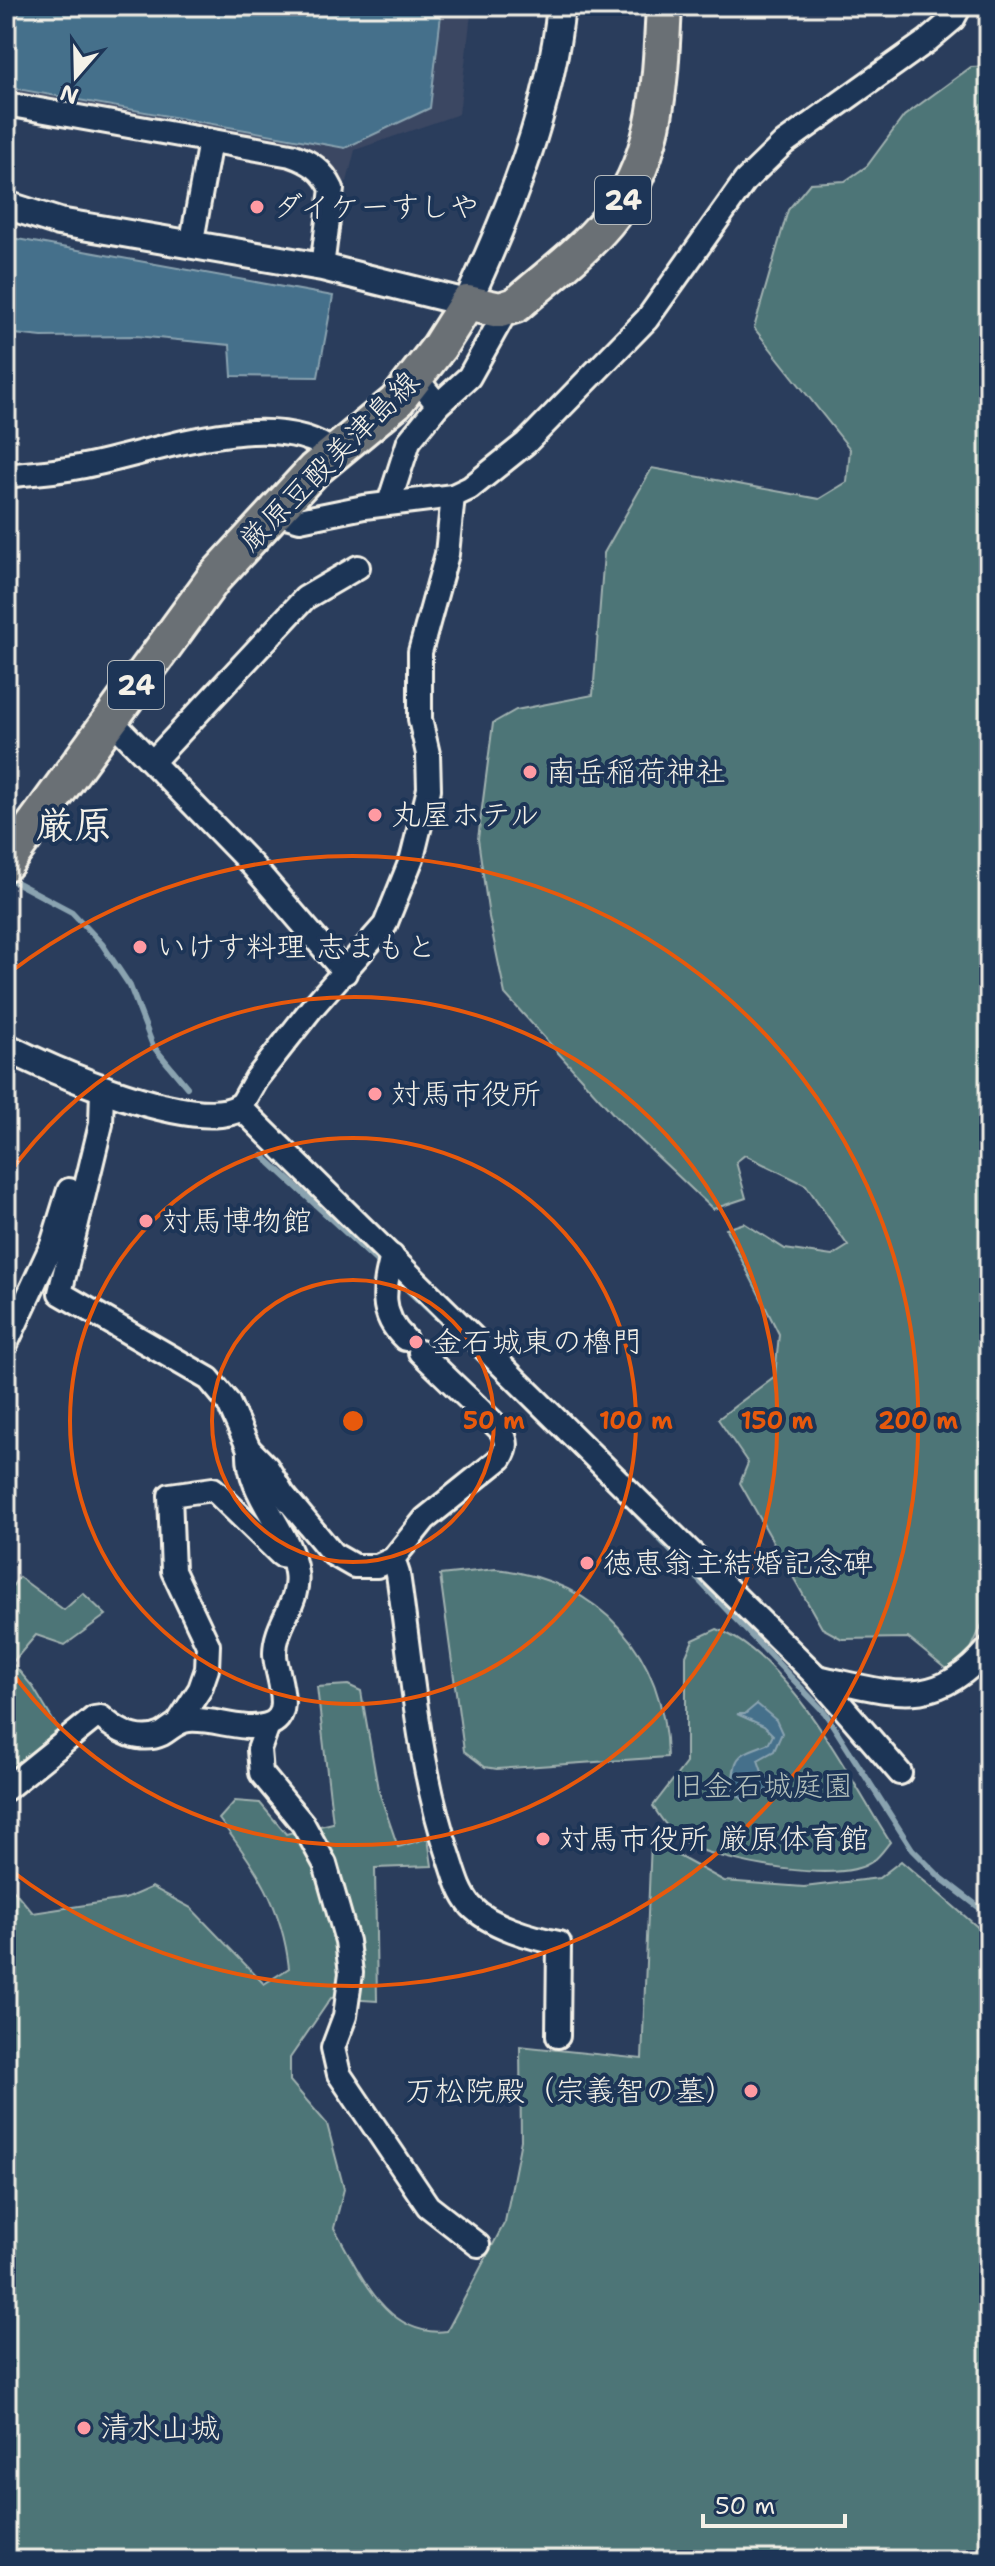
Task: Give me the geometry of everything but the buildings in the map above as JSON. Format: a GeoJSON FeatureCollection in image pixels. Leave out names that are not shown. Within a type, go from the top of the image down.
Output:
{"type":"FeatureCollection","features":[{"type":"Feature","properties":{"kind":"main road","name":"24"},"geometry":{"type":"LineString","coordinates":[[507,309],[608,222],[628,192],[643,163],[654,126],[664,6]]}},
{"type":"Feature","properties":{"kind":"main road"},"geometry":{"type":"LineString","coordinates":[[467,303],[507,309]]}},
{"type":"Feature","properties":{"kind":"main road","name":"厳原豆酘美津島線"},"geometry":{"type":"LineString","coordinates":[[6,863],[195,603],[272,512],[396,402],[467,303]]}},
{"type":"Feature","properties":{"kind":"street"},"geometry":{"type":"LineString","coordinates":[[6,205],[59,222],[322,267],[467,303],[493,247],[545,97],[561,6]]}},
{"type":"Feature","properties":{"kind":"street"},"geometry":{"type":"LineString","coordinates":[[272,512],[300,520],[389,503],[453,496],[470,488],[526,443],[647,319],[745,181],[784,143],[927,41],[953,19],[960,6]]}},
{"type":"Feature","properties":{"kind":"street"},"geometry":{"type":"LineString","coordinates":[[6,104],[291,155],[319,168],[332,189],[322,267]]}},
{"type":"Feature","properties":{"kind":"street"},"geometry":{"type":"LineString","coordinates":[[191,246],[210,141]]}},
{"type":"Feature","properties":{"kind":"street"},"geometry":{"type":"LineString","coordinates":[[389,503],[409,441],[438,405],[469,377],[507,309]]}},
{"type":"Feature","properties":{"kind":"street"},"geometry":{"type":"LineString","coordinates":[[416,378],[438,405]]}},
{"type":"Feature","properties":{"kind":"street"},"geometry":{"type":"LineString","coordinates":[[6,476],[80,467],[230,433],[308,437],[335,453]]}},
{"type":"Feature","properties":{"kind":"street"},"geometry":{"type":"LineString","coordinates":[[6,1047],[102,1090],[202,1113],[224,1115],[240,1107],[256,1079],[389,917],[412,858],[427,801],[428,754],[420,719],[420,652],[447,554],[453,496]]}},
{"type":"Feature","properties":{"kind":"street"},"geometry":{"type":"LineString","coordinates":[[156,758],[305,598],[358,567]]}},
{"type":"Feature","properties":{"kind":"street"},"geometry":{"type":"LineString","coordinates":[[111,720],[252,865],[345,973]]}},
{"type":"Feature","properties":{"kind":"street"},"geometry":{"type":"LineString","coordinates":[[6,1344],[52,1245],[102,1090]]}},
{"type":"Feature","properties":{"kind":"street"},"geometry":{"type":"LineString","coordinates":[[102,1090],[101,1124],[60,1293],[209,1379],[228,1402],[249,1449],[333,1554],[366,1568],[393,1559],[425,1519],[501,1458],[507,1445],[501,1430],[395,1329],[385,1306],[384,1287],[392,1256]]}},
{"type":"Feature","properties":{"kind":"street"},"geometry":{"type":"LineString","coordinates":[[240,1107],[817,1677],[900,1773]]}},
{"type":"Feature","properties":{"kind":"street"},"geometry":{"type":"LineString","coordinates":[[249,1449],[248,1467],[293,1557],[297,1591],[275,1647],[282,1684],[282,1706],[268,1725],[259,1750],[261,1773]]}},
{"type":"Feature","properties":{"kind":"street"},"geometry":{"type":"LineString","coordinates":[[178,1723],[200,1689],[207,1669],[208,1645],[173,1571],[170,1495],[213,1489],[281,1555],[293,1557]]}},
{"type":"Feature","properties":{"kind":"street"},"geometry":{"type":"LineString","coordinates":[[393,1559],[398,1574],[430,1801],[455,1876],[462,1894],[486,1918],[512,1927],[523,1937],[559,1943],[558,2036]]}},
{"type":"Feature","properties":{"kind":"street"},"geometry":{"type":"LineString","coordinates":[[817,1677],[900,1692],[941,1689],[959,1678],[989,1648]]}},
{"type":"Feature","properties":{"kind":"street"},"geometry":{"type":"LineString","coordinates":[[6,1789],[94,1718],[101,1717],[113,1728],[139,1737],[161,1734],[189,1720],[268,1725]]}},
{"type":"Feature","properties":{"kind":"street"},"geometry":{"type":"LineString","coordinates":[[225,1724],[303,1824],[325,1864],[347,1941],[351,1973],[345,2016],[333,2048],[339,2074],[428,2206],[478,2245]]}},
{"type":"Feature","properties":{"kind":"shaded area"},"geometry":{"type":"Polygon","coordinates":[[[6,6],[442,6],[430,108],[345,148],[6,87],[6,6]]]}},
{"type":"Feature","properties":{"kind":"shaded area"},"geometry":{"type":"Polygon","coordinates":[[[442,6],[472,6],[459,114],[355,150],[347,182],[6,113],[6,88],[345,147],[430,108],[442,6]]]}},
{"type":"Feature","properties":{"kind":"shaded area"},"geometry":{"type":"Polygon","coordinates":[[[6,237],[333,296],[318,377],[232,376],[230,345],[136,336],[42,337],[6,333],[6,237]]]}},
{"type":"Feature","properties":{"kind":"shaded area"},"geometry":{"type":"Polygon","coordinates":[[[757,1704],[776,1720],[782,1733],[774,1751],[758,1760],[763,1775],[774,1779],[772,1787],[758,1796],[753,1795],[756,1783],[749,1781],[745,1787],[748,1797],[744,1801],[732,1789],[737,1762],[744,1754],[769,1743],[773,1735],[764,1726],[737,1714],[745,1714],[757,1704]]]}},
{"type":"Feature","properties":{"kind":"green space"},"geometry":{"type":"Polygon","coordinates":[[[989,66],[989,1609],[968,1656],[946,1669],[908,1638],[842,1639],[822,1628],[740,1483],[748,1463],[718,1419],[775,1376],[779,1334],[726,1229],[744,1223],[785,1249],[832,1256],[848,1246],[806,1185],[745,1155],[736,1162],[746,1198],[713,1209],[616,1117],[505,994],[489,917],[478,839],[493,723],[516,710],[593,695],[604,553],[652,468],[819,499],[847,482],[850,449],[754,328],[788,210],[810,183],[845,181],[867,166],[904,116],[971,67],[989,66]]]}},
{"type":"Feature","properties":{"kind":"green space"},"geometry":{"type":"Polygon","coordinates":[[[496,1569],[533,1576],[566,1589],[595,1606],[620,1628],[639,1655],[654,1685],[663,1719],[667,1757],[497,1769],[485,1767],[464,1751],[440,1575],[496,1569]]]}},
{"type":"Feature","properties":{"kind":"green space"},"geometry":{"type":"Polygon","coordinates":[[[19,1577],[64,1610],[83,1593],[106,1615],[65,1645],[36,1635],[12,1663],[33,1687],[60,1732],[6,1774],[6,1595],[19,1577]]]}},
{"type":"Feature","properties":{"kind":"green space","name":"旧金石城庭園"},"geometry":{"type":"Polygon","coordinates":[[[717,1629],[744,1644],[769,1665],[816,1722],[890,1842],[873,1861],[858,1868],[811,1871],[730,1859],[685,1843],[669,1829],[657,1812],[653,1806],[686,1763],[686,1656],[693,1640],[717,1629]]]}},
{"type":"Feature","properties":{"kind":"green space"},"geometry":{"type":"Polygon","coordinates":[[[348,1685],[361,1691],[378,1789],[398,1847],[428,1838],[432,1866],[375,1868],[377,2001],[331,1998],[290,2058],[290,2081],[327,2124],[344,2189],[334,2228],[377,2299],[391,2314],[407,2324],[426,2331],[447,2331],[505,2222],[521,2140],[520,2046],[642,2059],[651,1841],[724,1881],[804,1887],[879,1878],[901,1861],[989,1937],[989,2560],[6,2560],[6,1881],[33,1913],[125,1899],[152,1887],[191,1908],[264,1984],[289,1968],[286,1946],[266,1889],[219,1819],[235,1801],[260,1803],[286,1834],[333,1823],[317,1687],[348,1685]]]}},
{"type":"Feature","properties":{"kind":"waterway"},"geometry":{"type":"LineString","coordinates":[[6,877],[72,912],[102,944],[130,986],[153,1046],[187,1087]]}},
{"type":"Feature","properties":{"kind":"waterway"},"geometry":{"type":"LineString","coordinates":[[263,1156],[383,1267]]}},
{"type":"Feature","properties":{"kind":"waterway"},"geometry":{"type":"LineString","coordinates":[[394,1277],[470,1349]]}},
{"type":"Feature","properties":{"kind":"waterway"},"geometry":{"type":"LineString","coordinates":[[634,1512],[825,1713],[912,1849],[941,1878],[989,1915]]}},
{"type":"Feature","properties":{"kind":"place","name":"ダイケーすしや"},"geometry":{"type":"Point","coordinates":[257,207]}},
{"type":"Feature","properties":{"kind":"place","name":"南岳稲荷神社"},"geometry":{"type":"Point","coordinates":[530,772]}},
{"type":"Feature","properties":{"kind":"place","name":"丸屋ホテル"},"geometry":{"type":"Point","coordinates":[375,815]}},
{"type":"Feature","properties":{"kind":"place","name":"いけす料理 志まもと"},"geometry":{"type":"Point","coordinates":[140,947]}},
{"type":"Feature","properties":{"kind":"place","name":"対馬市役所"},"geometry":{"type":"Point","coordinates":[375,1094]}},
{"type":"Feature","properties":{"kind":"place","name":"対馬博物館"},"geometry":{"type":"Point","coordinates":[146,1221]}},
{"type":"Feature","properties":{"kind":"place","name":"金石城東の櫓門"},"geometry":{"type":"Point","coordinates":[416,1342]}},
{"type":"Feature","properties":{"kind":"place","name":"徳恵翁主結婚記念碑"},"geometry":{"type":"Point","coordinates":[587,1563]}},
{"type":"Feature","properties":{"kind":"place","name":"対馬市役所 厳原体育館"},"geometry":{"type":"Point","coordinates":[543,1839]}},
{"type":"Feature","properties":{"kind":"place","name":"万松院殿（宗義智の墓）"},"geometry":{"type":"Point","coordinates":[751,2091]}},
{"type":"Feature","properties":{"kind":"place","name":"清水山城"},"geometry":{"type":"Point","coordinates":[84,2428]}},
{"type":"Feature","properties":{"kind":"district","name":"厳原"},"geometry":{"type":"Point","coordinates":[74,825]}}]}
